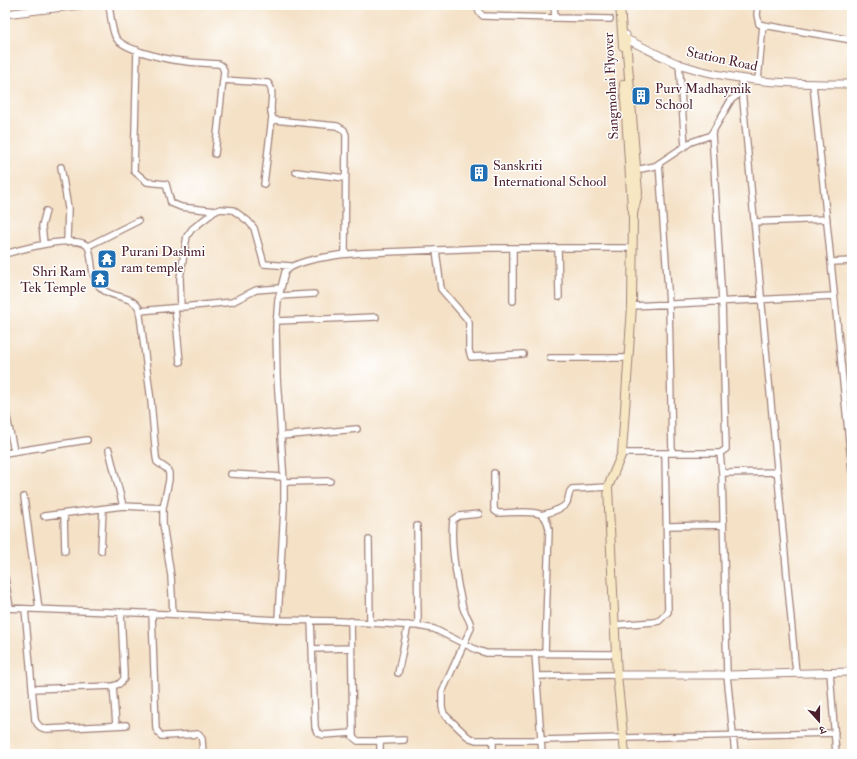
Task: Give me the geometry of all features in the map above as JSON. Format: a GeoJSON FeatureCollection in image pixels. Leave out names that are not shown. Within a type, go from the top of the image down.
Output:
{"type":"FeatureCollection","features":[{"type":"Feature","properties":{"kind":"main road","name":"Sangmohai Flyover"},"geometry":{"type":"LineString","coordinates":[[621,5],[624,39],[630,193],[633,213]]}},
{"type":"Feature","properties":{"kind":"main road"},"geometry":{"type":"LineString","coordinates":[[624,39],[638,193],[633,213],[632,306],[622,453],[608,487],[616,675],[625,754]]}},
{"type":"Feature","properties":{"kind":"street"},"geometry":{"type":"LineString","coordinates":[[5,14],[80,5]]}},
{"type":"Feature","properties":{"kind":"street"},"geometry":{"type":"LineString","coordinates":[[109,5],[114,32],[117,39],[123,44],[137,50],[181,61],[219,64],[222,66],[224,72],[215,154]]}},
{"type":"Feature","properties":{"kind":"street"},"geometry":{"type":"LineString","coordinates":[[478,5],[479,12],[483,16],[610,19]]}},
{"type":"Feature","properties":{"kind":"street"},"geometry":{"type":"LineString","coordinates":[[554,5],[555,18]]}},
{"type":"Feature","properties":{"kind":"street"},"geometry":{"type":"LineString","coordinates":[[758,5],[757,20],[759,24],[852,40]]}},
{"type":"Feature","properties":{"kind":"street"},"geometry":{"type":"LineString","coordinates":[[758,80],[763,25]]}},
{"type":"Feature","properties":{"kind":"street","name":"Station Road"},"geometry":{"type":"LineString","coordinates":[[624,39],[679,63],[741,79],[813,84],[852,84]]}},
{"type":"Feature","properties":{"kind":"street"},"geometry":{"type":"LineString","coordinates":[[137,50],[134,171],[148,182],[166,184],[171,203],[181,207],[216,211],[227,209],[233,210],[248,221],[254,228],[264,264],[291,266],[345,254],[436,250],[513,248],[633,248]]}},
{"type":"Feature","properties":{"kind":"street"},"geometry":{"type":"LineString","coordinates":[[679,63],[685,146]]}},
{"type":"Feature","properties":{"kind":"street"},"geometry":{"type":"LineString","coordinates":[[741,79],[796,673]]}},
{"type":"Feature","properties":{"kind":"street"},"geometry":{"type":"LineString","coordinates":[[223,80],[268,83],[271,88],[272,117],[264,184]]}},
{"type":"Feature","properties":{"kind":"street"},"geometry":{"type":"LineString","coordinates":[[813,84],[852,472]]}},
{"type":"Feature","properties":{"kind":"street"},"geometry":{"type":"LineString","coordinates":[[636,170],[650,168],[691,142],[709,136],[731,100],[742,92]]}},
{"type":"Feature","properties":{"kind":"street"},"geometry":{"type":"LineString","coordinates":[[272,117],[277,121],[328,125],[341,128],[346,135],[345,254]]}},
{"type":"Feature","properties":{"kind":"street"},"geometry":{"type":"LineString","coordinates":[[622,453],[720,453],[724,451],[726,446],[722,301],[712,133]]}},
{"type":"Feature","properties":{"kind":"street"},"geometry":{"type":"LineString","coordinates":[[658,164],[670,304],[672,453]]}},
{"type":"Feature","properties":{"kind":"street"},"geometry":{"type":"LineString","coordinates":[[61,167],[68,208],[67,242]]}},
{"type":"Feature","properties":{"kind":"street"},"geometry":{"type":"LineString","coordinates":[[296,172],[345,178]]}},
{"type":"Feature","properties":{"kind":"street"},"geometry":{"type":"LineString","coordinates":[[181,308],[180,278],[187,236],[192,229],[216,211]]}},
{"type":"Feature","properties":{"kind":"street"},"geometry":{"type":"LineString","coordinates":[[44,244],[42,226],[46,212]]}},
{"type":"Feature","properties":{"kind":"street"},"geometry":{"type":"LineString","coordinates":[[754,222],[827,219]]}},
{"type":"Feature","properties":{"kind":"street"},"geometry":{"type":"LineString","coordinates":[[88,246],[138,221]]}},
{"type":"Feature","properties":{"kind":"street"},"geometry":{"type":"LineString","coordinates":[[5,254],[44,244],[67,242],[85,243],[90,251],[92,272],[99,286],[104,292],[132,300],[136,303],[140,312],[156,457],[157,462],[167,469],[169,473],[163,508],[163,534],[170,567],[173,614]]}},
{"type":"Feature","properties":{"kind":"street"},"geometry":{"type":"LineString","coordinates":[[513,248],[513,301]]}},
{"type":"Feature","properties":{"kind":"street"},"geometry":{"type":"LineString","coordinates":[[558,248],[559,297]]}},
{"type":"Feature","properties":{"kind":"street"},"geometry":{"type":"LineString","coordinates":[[436,250],[441,289],[469,323],[468,350],[471,356],[523,354]]}},
{"type":"Feature","properties":{"kind":"street"},"geometry":{"type":"LineString","coordinates":[[832,262],[852,261]]}},
{"type":"Feature","properties":{"kind":"street"},"geometry":{"type":"LineString","coordinates":[[278,620],[284,508],[277,378],[276,321],[279,296],[285,272],[291,266]]}},
{"type":"Feature","properties":{"kind":"street"},"geometry":{"type":"LineString","coordinates":[[140,312],[230,302],[256,290],[281,288]]}},
{"type":"Feature","properties":{"kind":"street"},"geometry":{"type":"LineString","coordinates":[[279,296],[314,294]]}},
{"type":"Feature","properties":{"kind":"street"},"geometry":{"type":"LineString","coordinates":[[632,306],[834,296]]}},
{"type":"Feature","properties":{"kind":"street"},"geometry":{"type":"LineString","coordinates":[[175,308],[180,362]]}},
{"type":"Feature","properties":{"kind":"street"},"geometry":{"type":"LineString","coordinates":[[276,321],[376,317]]}},
{"type":"Feature","properties":{"kind":"street"},"geometry":{"type":"LineString","coordinates":[[550,358],[629,358]]}},
{"type":"Feature","properties":{"kind":"street"},"geometry":{"type":"LineString","coordinates":[[5,408],[14,451]]}},
{"type":"Feature","properties":{"kind":"street"},"geometry":{"type":"LineString","coordinates":[[281,436],[357,429]]}},
{"type":"Feature","properties":{"kind":"street"},"geometry":{"type":"LineString","coordinates":[[5,453],[87,440]]}},
{"type":"Feature","properties":{"kind":"street"},"geometry":{"type":"LineString","coordinates":[[109,450],[123,506]]}},
{"type":"Feature","properties":{"kind":"street"},"geometry":{"type":"LineString","coordinates":[[615,625],[659,621],[668,612],[665,453]]}},
{"type":"Feature","properties":{"kind":"street"},"geometry":{"type":"LineString","coordinates":[[720,453],[722,474],[722,525],[727,676],[735,754]]}},
{"type":"Feature","properties":{"kind":"street"},"geometry":{"type":"LineString","coordinates":[[722,474],[777,472]]}},
{"type":"Feature","properties":{"kind":"street"},"geometry":{"type":"LineString","coordinates":[[494,473],[495,511],[498,513],[534,513],[542,515],[547,520],[549,529],[545,653]]}},
{"type":"Feature","properties":{"kind":"street"},"geometry":{"type":"LineString","coordinates":[[231,474],[283,480],[330,481]]}},
{"type":"Feature","properties":{"kind":"street"},"geometry":{"type":"LineString","coordinates":[[542,515],[567,504],[569,492],[572,489],[608,487]]}},
{"type":"Feature","properties":{"kind":"street"},"geometry":{"type":"LineString","coordinates":[[24,497],[40,609]]}},
{"type":"Feature","properties":{"kind":"street"},"geometry":{"type":"LineString","coordinates":[[44,516],[123,506],[163,508]]}},
{"type":"Feature","properties":{"kind":"street"},"geometry":{"type":"LineString","coordinates":[[101,551],[103,509]]}},
{"type":"Feature","properties":{"kind":"street"},"geometry":{"type":"LineString","coordinates":[[64,514],[65,551]]}},
{"type":"Feature","properties":{"kind":"street"},"geometry":{"type":"LineString","coordinates":[[480,514],[459,516],[453,520],[454,563],[463,610],[471,625],[471,628],[442,692],[442,707],[444,714],[470,738],[493,740],[541,740],[835,733]]}},
{"type":"Feature","properties":{"kind":"street"},"geometry":{"type":"LineString","coordinates":[[666,526],[722,525]]}},
{"type":"Feature","properties":{"kind":"street"},"geometry":{"type":"LineString","coordinates":[[417,526],[418,626]]}},
{"type":"Feature","properties":{"kind":"street"},"geometry":{"type":"LineString","coordinates":[[369,540],[370,622]]}},
{"type":"Feature","properties":{"kind":"street"},"geometry":{"type":"LineString","coordinates":[[5,578],[7,608],[152,613],[278,620],[370,622],[418,626],[434,629],[486,653],[616,654]]}},
{"type":"Feature","properties":{"kind":"street"},"geometry":{"type":"LineString","coordinates":[[25,609],[35,720],[38,725],[42,729],[126,725]]}},
{"type":"Feature","properties":{"kind":"street"},"geometry":{"type":"LineString","coordinates":[[32,689],[113,686],[119,684],[124,679],[122,612]]}},
{"type":"Feature","properties":{"kind":"street"},"geometry":{"type":"LineString","coordinates":[[152,613],[156,729],[161,736],[199,734],[202,739],[203,754]]}},
{"type":"Feature","properties":{"kind":"street"},"geometry":{"type":"LineString","coordinates":[[311,620],[315,727],[317,732],[323,735],[352,733]]}},
{"type":"Feature","properties":{"kind":"street"},"geometry":{"type":"LineString","coordinates":[[351,622],[353,737],[358,741],[404,740]]}},
{"type":"Feature","properties":{"kind":"street"},"geometry":{"type":"LineString","coordinates":[[398,673],[408,625]]}},
{"type":"Feature","properties":{"kind":"street"},"geometry":{"type":"LineString","coordinates":[[312,649],[351,648]]}},
{"type":"Feature","properties":{"kind":"street"},"geometry":{"type":"LineString","coordinates":[[535,653],[542,754]]}},
{"type":"Feature","properties":{"kind":"street"},"geometry":{"type":"LineString","coordinates":[[830,672],[836,754]]}},
{"type":"Feature","properties":{"kind":"street"},"geometry":{"type":"LineString","coordinates":[[537,676],[727,676],[852,672]]}},
{"type":"Feature","properties":{"kind":"street"},"geometry":{"type":"LineString","coordinates":[[113,686],[116,725]]}},
{"type":"Feature","properties":{"kind":"street"},"geometry":{"type":"LineString","coordinates":[[493,740],[493,754]]}},
{"type":"Feature","properties":{"kind":"street"},"geometry":{"type":"LineString","coordinates":[[380,741],[380,754]]}},
{"type":"Feature","properties":{"kind":"place","name":"Purv Madhaymik School"},"geometry":{"type":"Point","coordinates":[641,96]}},
{"type":"Feature","properties":{"kind":"place","name":"Sanskriti International School"},"geometry":{"type":"Point","coordinates":[479,173]}},
{"type":"Feature","properties":{"kind":"place","name":"Purani Dashmi ram temple"},"geometry":{"type":"Point","coordinates":[107,259]}},
{"type":"Feature","properties":{"kind":"place","name":"Shri Ram Tek Temple"},"geometry":{"type":"Point","coordinates":[100,279]}}]}
